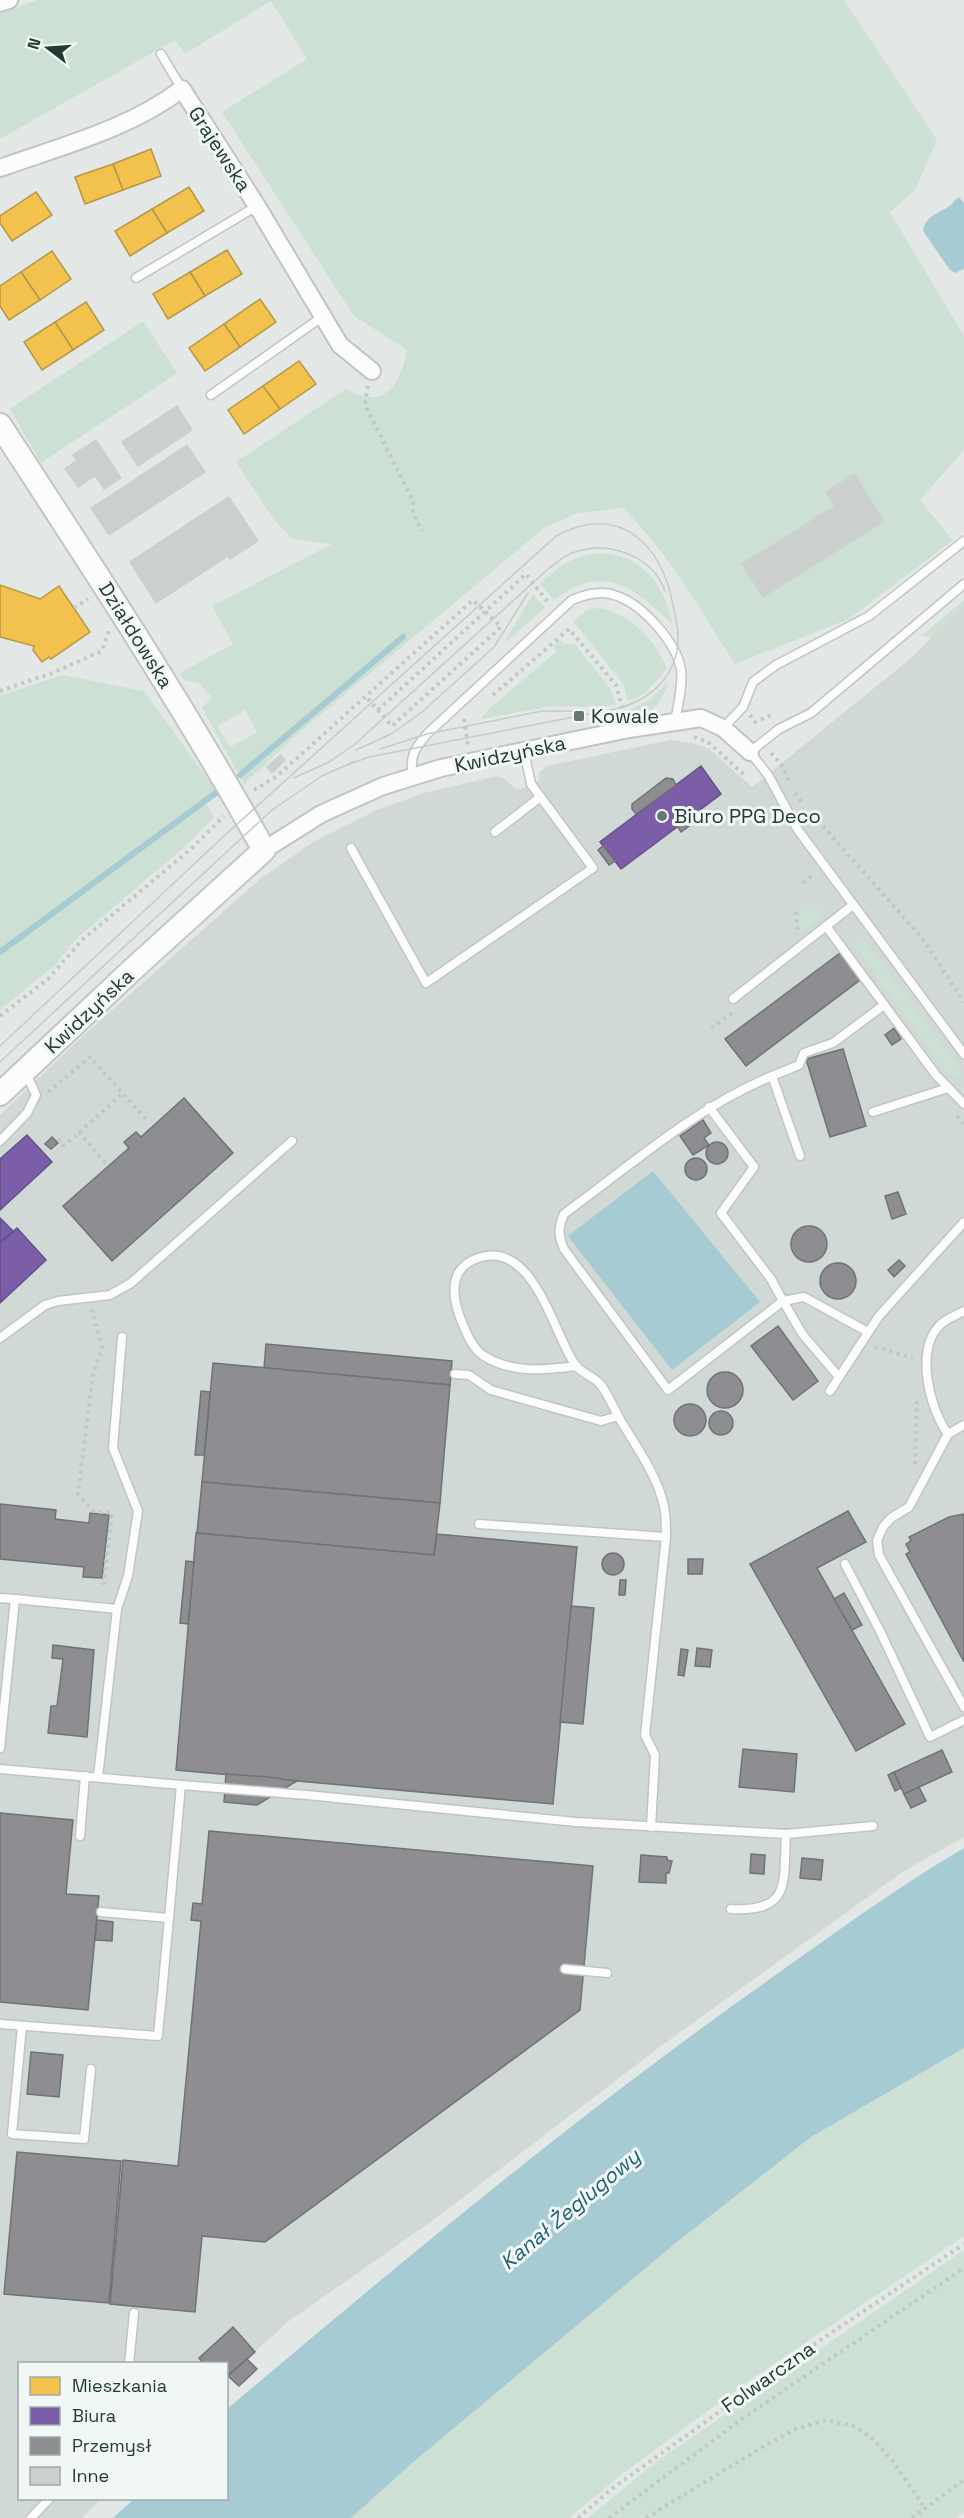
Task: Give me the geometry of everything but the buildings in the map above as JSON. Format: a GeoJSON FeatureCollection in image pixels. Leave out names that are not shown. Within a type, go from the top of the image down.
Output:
{"type":"FeatureCollection","features":[{"type":"Feature","properties":{"kind":"street"},"geometry":{"type":"LineString","coordinates":[[0,3],[9,0]]}},
{"type":"Feature","properties":{"kind":"street","name":"Grajewska"},"geometry":{"type":"LineString","coordinates":[[0,168],[118,126],[158,107],[182,89],[257,206],[340,345],[372,370]]}},
{"type":"Feature","properties":{"kind":"street","name":"Działdowska"},"geometry":{"type":"LineString","coordinates":[[0,425],[141,640],[264,850]]}},
{"type":"Feature","properties":{"kind":"street","name":"Kwidzyńska"},"geometry":{"type":"LineString","coordinates":[[0,1094],[264,850],[321,814],[365,793],[413,776],[524,751],[675,721],[701,718],[723,728],[750,752]]}},
{"type":"Feature","properties":{"kind":"lane"},"geometry":{"type":"LineString","coordinates":[[161,54],[182,89]]}},
{"type":"Feature","properties":{"kind":"lane"},"geometry":{"type":"LineString","coordinates":[[135,278],[257,206]]}},
{"type":"Feature","properties":{"kind":"lane"},"geometry":{"type":"LineString","coordinates":[[211,395],[322,317]]}},
{"type":"Feature","properties":{"kind":"lane"},"geometry":{"type":"LineString","coordinates":[[723,728],[743,707],[753,682],[776,665],[869,616],[964,541]]}},
{"type":"Feature","properties":{"kind":"lane"},"geometry":{"type":"LineString","coordinates":[[750,752],[779,729],[811,713],[964,584]]}},
{"type":"Feature","properties":{"kind":"lane"},"geometry":{"type":"LineString","coordinates":[[413,776],[411,765],[414,749],[427,734],[572,600],[581,596],[604,593],[616,595],[628,601],[672,644],[681,670],[675,721]]}},
{"type":"Feature","properties":{"kind":"lane"},"geometry":{"type":"LineString","coordinates":[[351,848],[426,983],[593,868],[539,798],[531,784],[524,751]]}},
{"type":"Feature","properties":{"kind":"lane","name":"Kwidzyńska"},"geometry":{"type":"LineString","coordinates":[[750,752],[768,775],[798,830],[964,1054]]}},
{"type":"Feature","properties":{"kind":"lane"},"geometry":{"type":"LineString","coordinates":[[495,832],[539,798]]}},
{"type":"Feature","properties":{"kind":"lane"},"geometry":{"type":"LineString","coordinates":[[733,999],[854,905]]}},
{"type":"Feature","properties":{"kind":"lane"},"geometry":{"type":"LineString","coordinates":[[826,926],[936,1076],[964,1104]]}},
{"type":"Feature","properties":{"kind":"lane"},"geometry":{"type":"LineString","coordinates":[[868,1332],[804,1297],[783,1301],[668,1390],[564,1249],[560,1240],[559,1225],[564,1214],[709,1107],[741,1089],[799,1065],[804,1053],[833,1043],[885,1005]]}},
{"type":"Feature","properties":{"kind":"lane"},"geometry":{"type":"LineString","coordinates":[[0,1141],[27,1113],[36,1095],[25,1071]]}},
{"type":"Feature","properties":{"kind":"lane"},"geometry":{"type":"LineString","coordinates":[[772,1076],[800,1156]]}},
{"type":"Feature","properties":{"kind":"lane"},"geometry":{"type":"LineString","coordinates":[[873,1112],[948,1088]]}},
{"type":"Feature","properties":{"kind":"lane"},"geometry":{"type":"LineString","coordinates":[[709,1107],[754,1167],[721,1213],[771,1279],[803,1335],[839,1377]]}},
{"type":"Feature","properties":{"kind":"lane"},"geometry":{"type":"LineString","coordinates":[[0,1338],[45,1305],[58,1301],[110,1295],[131,1283],[292,1141]]}},
{"type":"Feature","properties":{"kind":"lane"},"geometry":{"type":"LineString","coordinates":[[830,1391],[879,1316],[964,1222]]}},
{"type":"Feature","properties":{"kind":"lane"},"geometry":{"type":"LineString","coordinates":[[577,1366],[538,1371],[513,1368],[481,1355],[469,1339],[455,1306],[453,1293],[457,1276],[466,1264],[478,1257],[492,1255],[509,1259],[525,1272],[535,1286],[577,1366],[600,1384],[655,1478],[664,1507],[666,1537],[645,1735],[655,1755],[651,1827]]}},
{"type":"Feature","properties":{"kind":"lane"},"geometry":{"type":"LineString","coordinates":[[948,1434],[929,1395],[927,1359],[932,1337],[940,1324],[964,1311]]}},
{"type":"Feature","properties":{"kind":"lane"},"geometry":{"type":"LineString","coordinates":[[98,1777],[117,1609],[128,1576],[138,1511],[113,1448],[122,1337]]}},
{"type":"Feature","properties":{"kind":"lane"},"geometry":{"type":"LineString","coordinates":[[455,1374],[469,1375],[491,1390],[601,1421],[618,1416]]}},
{"type":"Feature","properties":{"kind":"lane"},"geometry":{"type":"LineString","coordinates":[[964,1425],[948,1434],[909,1507],[891,1518],[883,1527],[878,1541],[879,1555],[964,1707]]}},
{"type":"Feature","properties":{"kind":"lane"},"geometry":{"type":"LineString","coordinates":[[479,1524],[666,1537]]}},
{"type":"Feature","properties":{"kind":"lane"},"geometry":{"type":"LineString","coordinates":[[846,1564],[930,1737],[964,1720]]}},
{"type":"Feature","properties":{"kind":"lane"},"geometry":{"type":"LineString","coordinates":[[0,1598],[117,1609]]}},
{"type":"Feature","properties":{"kind":"lane"},"geometry":{"type":"LineString","coordinates":[[0,1748],[15,1599]]}},
{"type":"Feature","properties":{"kind":"lane"},"geometry":{"type":"LineString","coordinates":[[0,1769],[651,1827],[786,1834],[873,1826]]}},
{"type":"Feature","properties":{"kind":"lane"},"geometry":{"type":"LineString","coordinates":[[80,1836],[85,1776]]}},
{"type":"Feature","properties":{"kind":"lane"},"geometry":{"type":"LineString","coordinates":[[0,2024],[158,2036],[182,1785]]}},
{"type":"Feature","properties":{"kind":"lane"},"geometry":{"type":"LineString","coordinates":[[731,1909],[762,1909],[773,1902],[783,1882],[786,1834]]}},
{"type":"Feature","properties":{"kind":"lane"},"geometry":{"type":"LineString","coordinates":[[101,1912],[168,1918]]}},
{"type":"Feature","properties":{"kind":"lane"},"geometry":{"type":"LineString","coordinates":[[565,1969],[607,1973]]}},
{"type":"Feature","properties":{"kind":"lane"},"geometry":{"type":"LineString","coordinates":[[22,2026],[12,2134],[84,2139],[91,2069]]}},
{"type":"Feature","properties":{"kind":"lane"},"geometry":{"type":"LineString","coordinates":[[129,2362],[134,2313]]}},
{"type":"Feature","properties":{"kind":"lane"},"geometry":{"type":"LineString","coordinates":[[31,2518],[49,2500]]}},
{"type":"Feature","properties":{"kind":"path"},"geometry":{"type":"LineString","coordinates":[[372,370],[365,405],[412,501],[413,513],[422,531]]}},
{"type":"Feature","properties":{"kind":"path"},"geometry":{"type":"LineString","coordinates":[[378,710],[526,574],[616,685],[626,720]]}},
{"type":"Feature","properties":{"kind":"path"},"geometry":{"type":"LineString","coordinates":[[74,608],[91,597]]}},
{"type":"Feature","properties":{"kind":"path"},"geometry":{"type":"LineString","coordinates":[[245,794],[276,777],[473,600],[501,627],[392,726],[366,697]]}},
{"type":"Feature","properties":{"kind":"path"},"geometry":{"type":"LineString","coordinates":[[0,691],[52,673],[102,651],[111,627]]}},
{"type":"Feature","properties":{"kind":"path"},"geometry":{"type":"LineString","coordinates":[[490,697],[569,629]]}},
{"type":"Feature","properties":{"kind":"path"},"geometry":{"type":"LineString","coordinates":[[743,707],[755,722],[777,713]]}},
{"type":"Feature","properties":{"kind":"path"},"geometry":{"type":"LineString","coordinates":[[472,712],[464,720],[467,746],[479,744]]}},
{"type":"Feature","properties":{"kind":"path"},"geometry":{"type":"LineString","coordinates":[[613,716],[624,713]]}},
{"type":"Feature","properties":{"kind":"path"},"geometry":{"type":"LineString","coordinates":[[684,736],[708,742],[742,773],[746,770]]}},
{"type":"Feature","properties":{"kind":"path"},"geometry":{"type":"LineString","coordinates":[[768,755],[773,752],[802,803]]}},
{"type":"Feature","properties":{"kind":"path"},"geometry":{"type":"LineString","coordinates":[[0,1017],[48,979],[82,940],[192,848],[229,809]]}},
{"type":"Feature","properties":{"kind":"path"},"geometry":{"type":"LineString","coordinates":[[813,815],[922,938],[964,1002]]}},
{"type":"Feature","properties":{"kind":"path"},"geometry":{"type":"LineString","coordinates":[[803,883],[816,874]]}},
{"type":"Feature","properties":{"kind":"path"},"geometry":{"type":"LineString","coordinates":[[796,912],[798,934]]}},
{"type":"Feature","properties":{"kind":"path"},"geometry":{"type":"LineString","coordinates":[[36,1095],[46,1093],[90,1057],[146,1119]]}},
{"type":"Feature","properties":{"kind":"path"},"geometry":{"type":"LineString","coordinates":[[58,1139],[64,1146],[123,1093]]}},
{"type":"Feature","properties":{"kind":"path"},"geometry":{"type":"LineString","coordinates":[[79,1132],[106,1164]]}},
{"type":"Feature","properties":{"kind":"path"},"geometry":{"type":"LineString","coordinates":[[90,1299],[102,1348],[93,1374],[78,1494],[93,1511],[112,1513],[103,1588]]}},
{"type":"Feature","properties":{"kind":"path"},"geometry":{"type":"LineString","coordinates":[[889,1350],[916,1359],[916,1363]]}},
{"type":"Feature","properties":{"kind":"path"},"geometry":{"type":"LineString","coordinates":[[915,1471],[914,1455],[918,1435],[917,1394]]}},
{"type":"Feature","properties":{"kind":"path","name":"Folwarczna"},"geometry":{"type":"LineString","coordinates":[[578,2518],[613,2488],[803,2352],[964,2244]]}},
{"type":"Feature","properties":{"kind":"path"},"geometry":{"type":"LineString","coordinates":[[609,2518],[742,2419],[964,2268]]}},
{"type":"Feature","properties":{"kind":"path"},"geometry":{"type":"LineString","coordinates":[[646,2518],[764,2446],[796,2429],[826,2420],[853,2426],[871,2437],[892,2460],[925,2508]]}},
{"type":"Feature","properties":{"kind":"path"},"geometry":{"type":"LineString","coordinates":[[912,2518],[964,2480]]}},
{"type":"Feature","properties":{"kind":"shaded area"},"geometry":{"type":"Polygon","coordinates":[[[964,605],[964,1837],[904,1871],[661,2046],[432,2221],[289,2321],[228,2376],[228,2362],[18,2362],[18,2500],[100,2500],[82,2518],[0,2518],[0,1115],[74,1044],[261,878],[315,841],[377,810],[424,793],[497,776],[505,779],[516,789],[521,789],[539,780],[540,772],[547,766],[670,740],[708,748],[752,787],[910,659],[964,605]]]}},
{"type":"Feature","properties":{"kind":"green space"},"geometry":{"type":"Polygon","coordinates":[[[37,0],[844,0],[937,140],[915,190],[890,212],[964,336],[964,450],[920,500],[953,540],[849,619],[735,664],[669,563],[640,525],[623,508],[577,513],[544,528],[301,731],[244,784],[202,708],[212,697],[199,683],[184,680],[180,673],[233,644],[212,606],[332,544],[292,539],[272,517],[236,462],[346,389],[371,397],[380,396],[388,391],[400,375],[407,350],[354,316],[222,112],[307,59],[271,1],[185,54],[175,40],[0,139],[0,14],[37,0]],[[245,710],[218,726],[230,747],[257,732],[245,710]]]}},
{"type":"Feature","properties":{"kind":"green space"},"geometry":{"type":"Polygon","coordinates":[[[143,321],[177,373],[41,463],[10,409],[143,321]]]}},
{"type":"Feature","properties":{"kind":"green space"},"geometry":{"type":"Polygon","coordinates":[[[603,553],[631,561],[651,576],[664,598],[673,625],[645,600],[618,584],[604,581],[588,583],[554,600],[540,584],[554,571],[576,558],[603,553]]]}},
{"type":"Feature","properties":{"kind":"green space"},"geometry":{"type":"Polygon","coordinates":[[[533,594],[545,608],[506,642],[505,641],[533,594]]]}},
{"type":"Feature","properties":{"kind":"green space"},"geometry":{"type":"Polygon","coordinates":[[[964,600],[964,605],[932,637],[921,636],[964,600]]]}},
{"type":"Feature","properties":{"kind":"green space"},"geometry":{"type":"Polygon","coordinates":[[[598,608],[631,621],[649,638],[667,669],[644,694],[628,701],[624,685],[573,621],[587,610],[598,608]]]}},
{"type":"Feature","properties":{"kind":"green space"},"geometry":{"type":"Polygon","coordinates":[[[560,640],[564,644],[575,644],[610,688],[616,705],[551,706],[482,719],[490,708],[557,651],[553,646],[560,640]]]}},
{"type":"Feature","properties":{"kind":"green space"},"geometry":{"type":"Polygon","coordinates":[[[62,675],[144,691],[219,795],[206,804],[214,817],[188,844],[75,940],[56,964],[0,1010],[0,696],[62,675]]]}},
{"type":"Feature","properties":{"kind":"green space"},"geometry":{"type":"Polygon","coordinates":[[[668,682],[656,706],[646,714],[633,719],[630,710],[649,700],[668,682]]]}},
{"type":"Feature","properties":{"kind":"green space"},"geometry":{"type":"Polygon","coordinates":[[[814,903],[822,916],[800,933],[799,914],[814,903]]]}},
{"type":"Feature","properties":{"kind":"green space"},"geometry":{"type":"Polygon","coordinates":[[[859,933],[960,1069],[961,1074],[957,1078],[949,1076],[857,949],[856,940],[859,933]]]}},
{"type":"Feature","properties":{"kind":"green space"},"geometry":{"type":"Polygon","coordinates":[[[964,2048],[964,2236],[747,2382],[622,2474],[569,2518],[351,2518],[411,2464],[677,2242],[811,2137],[964,2048]]]}},
{"type":"Feature","properties":{"kind":"green space"},"geometry":{"type":"Polygon","coordinates":[[[964,2250],[964,2512],[956,2518],[588,2518],[656,2462],[964,2250]]]}},
{"type":"Feature","properties":{"kind":"water"},"geometry":{"type":"Polygon","coordinates":[[[959,197],[964,203],[964,269],[955,273],[950,270],[923,231],[929,219],[959,197]]]}},
{"type":"Feature","properties":{"kind":"water"},"geometry":{"type":"Polygon","coordinates":[[[653,1171],[760,1302],[672,1370],[568,1236],[653,1171]]]}},
{"type":"Feature","properties":{"kind":"water","name":"Kanał Żeglugowy"},"geometry":{"type":"Polygon","coordinates":[[[964,1848],[964,2048],[811,2137],[677,2242],[411,2464],[351,2518],[113,2518],[133,2500],[228,2500],[228,2408],[490,2191],[625,2085],[837,1931],[964,1848]]]}},
{"type":"Feature","properties":{"kind":"waterway"},"geometry":{"type":"LineString","coordinates":[[240,775],[403,637]]}},
{"type":"Feature","properties":{"kind":"waterway"},"geometry":{"type":"LineString","coordinates":[[0,952],[217,792]]}},
{"type":"Feature","properties":{"kind":"tram line"},"geometry":{"type":"LineString","coordinates":[[0,1046],[224,836],[556,536],[578,527],[599,524],[617,527],[634,534],[659,563],[667,583],[675,616],[678,632],[677,650],[668,674],[651,693],[640,700],[615,709],[369,757],[347,765]]}},
{"type":"Feature","properties":{"kind":"tram line"},"geometry":{"type":"LineString","coordinates":[[294,778],[329,762],[354,745],[547,570],[567,555],[602,548],[628,554],[650,568],[665,591]]}},
{"type":"Feature","properties":{"kind":"tram line"},"geometry":{"type":"LineString","coordinates":[[356,750],[391,734],[421,713],[494,647],[528,593]]}},
{"type":"Feature","properties":{"kind":"tram line"},"geometry":{"type":"LineString","coordinates":[[380,749],[427,734],[542,711],[579,711]]}},
{"type":"Feature","properties":{"kind":"tram line"},"geometry":{"type":"LineString","coordinates":[[0,1062],[272,810],[322,776],[355,761]]}},
{"type":"Feature","properties":{"kind":"place","name":"Kowale"},"geometry":{"type":"Point","coordinates":[579,716]}},
{"type":"Feature","properties":{"kind":"place","name":"Biuro PPG Deco"},"geometry":{"type":"Point","coordinates":[662,816]}}]}
